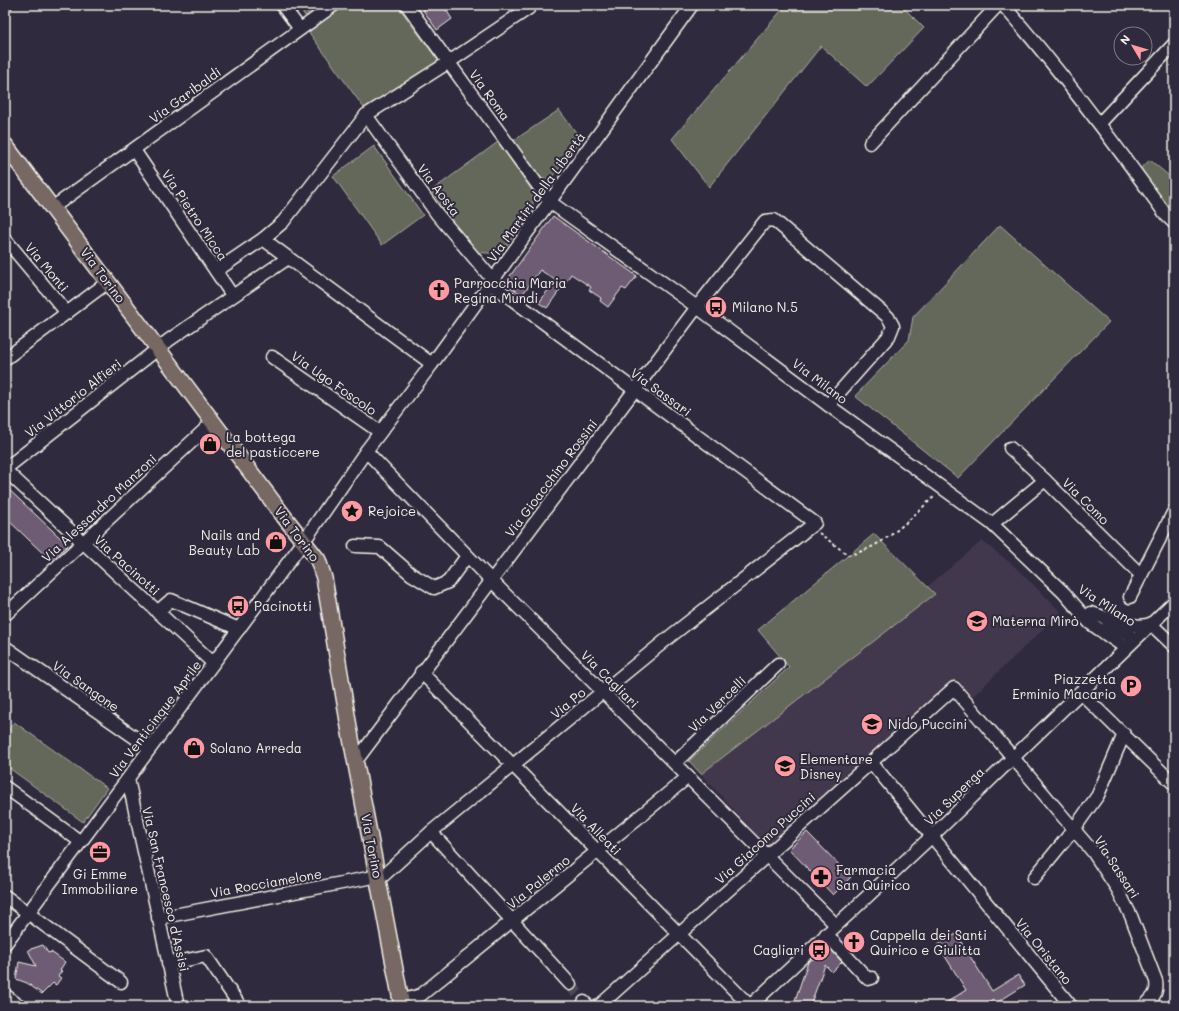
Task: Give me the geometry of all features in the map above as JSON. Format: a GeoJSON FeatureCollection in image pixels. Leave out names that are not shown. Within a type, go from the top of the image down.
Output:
{"type":"FeatureCollection","features":[{"type":"Feature","properties":{"kind":"main road","name":"Via Torino"},"geometry":{"type":"LineString","coordinates":[[5,145],[318,560],[324,578],[356,761],[402,1004]]}},
{"type":"Feature","properties":{"kind":"street"},"geometry":{"type":"LineString","coordinates":[[282,5],[300,29]]}},
{"type":"Feature","properties":{"kind":"street","name":"Via Garibaldi"},"geometry":{"type":"LineString","coordinates":[[52,208],[334,5]]}},
{"type":"Feature","properties":{"kind":"street","name":"Via Roma"},"geometry":{"type":"LineString","coordinates":[[407,5],[550,202]]}},
{"type":"Feature","properties":{"kind":"street","name":"Via Martiri della Libertà"},"geometry":{"type":"LineString","coordinates":[[304,541],[366,451],[432,364],[692,5]]}},
{"type":"Feature","properties":{"kind":"street"},"geometry":{"type":"LineString","coordinates":[[870,143],[998,5]]}},
{"type":"Feature","properties":{"kind":"street"},"geometry":{"type":"LineString","coordinates":[[1003,5],[1046,53],[1100,123],[1166,215],[1174,223]]}},
{"type":"Feature","properties":{"kind":"street"},"geometry":{"type":"LineString","coordinates":[[216,271],[263,239],[283,222],[366,115],[529,8]]}},
{"type":"Feature","properties":{"kind":"street"},"geometry":{"type":"LineString","coordinates":[[1100,123],[1174,44]]}},
{"type":"Feature","properties":{"kind":"street","name":"Via Aosta"},"geometry":{"type":"LineString","coordinates":[[366,115],[437,214],[492,281]]}},
{"type":"Feature","properties":{"kind":"street","name":"Via Pietro Micca"},"geometry":{"type":"LineString","coordinates":[[134,150],[232,295]]}},
{"type":"Feature","properties":{"kind":"street","name":"Via Milano"},"geometry":{"type":"LineString","coordinates":[[550,202],[697,307],[828,405],[992,524],[1064,593],[1090,623],[1103,632],[1131,644]]}},
{"type":"Feature","properties":{"kind":"street","name":"Via Gioacchino Rossini"},"geometry":{"type":"LineString","coordinates":[[356,761],[421,672],[634,390],[765,221],[774,220],[888,317],[892,326],[889,336],[828,405]]}},
{"type":"Feature","properties":{"kind":"street","name":"Via Monti"},"geometry":{"type":"LineString","coordinates":[[5,239],[67,313]]}},
{"type":"Feature","properties":{"kind":"street"},"geometry":{"type":"LineString","coordinates":[[263,239],[432,364]]}},
{"type":"Feature","properties":{"kind":"street","name":"Via Vittorio Alfieri"},"geometry":{"type":"LineString","coordinates":[[5,470],[169,340],[232,295],[288,258]]}},
{"type":"Feature","properties":{"kind":"street","name":"Via Sassari"},"geometry":{"type":"LineString","coordinates":[[492,281],[812,525]]}},
{"type":"Feature","properties":{"kind":"street"},"geometry":{"type":"LineString","coordinates":[[5,359],[108,282]]}},
{"type":"Feature","properties":{"kind":"street","name":"Via Ugo Foscolo"},"geometry":{"type":"LineString","coordinates":[[272,357],[380,432]]}},
{"type":"Feature","properties":{"kind":"street","name":"Via Alessandro Manzoni"},"geometry":{"type":"LineString","coordinates":[[5,615],[213,422]]}},
{"type":"Feature","properties":{"kind":"street","name":"Via Como"},"geometry":{"type":"LineString","coordinates":[[1010,448],[1045,480],[1141,575]]}},
{"type":"Feature","properties":{"kind":"street","name":"Via Cagliari"},"geometry":{"type":"LineString","coordinates":[[366,451],[467,556],[836,925]]}},
{"type":"Feature","properties":{"kind":"street","name":"Via Pacinotti"},"geometry":{"type":"LineString","coordinates":[[5,470],[213,663]]}},
{"type":"Feature","properties":{"kind":"street"},"geometry":{"type":"LineString","coordinates":[[992,524],[1045,480]]}},
{"type":"Feature","properties":{"kind":"street"},"geometry":{"type":"LineString","coordinates":[[1130,597],[1174,511]]}},
{"type":"Feature","properties":{"kind":"street","name":"Via Po"},"geometry":{"type":"LineString","coordinates":[[378,877],[390,871],[431,832],[672,635],[812,525]]}},
{"type":"Feature","properties":{"kind":"street","name":"Via Venticinque Aprile"},"geometry":{"type":"LineString","coordinates":[[5,944],[304,541]]}},
{"type":"Feature","properties":{"kind":"street"},"geometry":{"type":"LineString","coordinates":[[355,546],[380,547],[411,574],[434,588],[448,582],[467,556]]}},
{"type":"Feature","properties":{"kind":"street","name":"Via Milano"},"geometry":{"type":"LineString","coordinates":[[1064,593],[1131,644]]}},
{"type":"Feature","properties":{"kind":"street"},"geometry":{"type":"LineString","coordinates":[[157,612],[171,600],[239,629]]}},
{"type":"Feature","properties":{"kind":"street","name":"Via Superga"},"geometry":{"type":"LineString","coordinates":[[750,1006],[932,836],[1174,602]]}},
{"type":"Feature","properties":{"kind":"street"},"geometry":{"type":"LineString","coordinates":[[1092,613],[1136,626],[1151,624],[1174,646]]}},
{"type":"Feature","properties":{"kind":"street"},"geometry":{"type":"LineString","coordinates":[[1103,632],[1111,649],[1110,663]]}},
{"type":"Feature","properties":{"kind":"street","name":"Via Sangone"},"geometry":{"type":"LineString","coordinates":[[5,647],[150,748]]}},
{"type":"Feature","properties":{"kind":"street","name":"Via Vercelli"},"geometry":{"type":"LineString","coordinates":[[674,763],[778,664]]}},
{"type":"Feature","properties":{"kind":"street","name":"Via Alleati"},"geometry":{"type":"LineString","coordinates":[[421,672],[750,1006]]}},
{"type":"Feature","properties":{"kind":"street","name":"Via Giacomo Puccini"},"geometry":{"type":"LineString","coordinates":[[598,1006],[954,688],[1012,758]]}},
{"type":"Feature","properties":{"kind":"street"},"geometry":{"type":"LineString","coordinates":[[1080,692],[1174,784]]}},
{"type":"Feature","properties":{"kind":"street"},"geometry":{"type":"LineString","coordinates":[[1034,878],[1074,829],[1098,795],[1124,734]]}},
{"type":"Feature","properties":{"kind":"street","name":"Via Sassari"},"geometry":{"type":"LineString","coordinates":[[1012,758],[1093,852],[1118,890],[1131,916],[1154,972],[1157,989],[1155,996],[1144,1006]]}},
{"type":"Feature","properties":{"kind":"street","name":"Via Oristano"},"geometry":{"type":"LineString","coordinates":[[871,762],[1070,1006]]}},
{"type":"Feature","properties":{"kind":"street","name":"Via Palermo"},"geometry":{"type":"LineString","coordinates":[[402,1004],[421,995],[688,777]]}},
{"type":"Feature","properties":{"kind":"street","name":"Via San Francesco d'Assisi"},"geometry":{"type":"LineString","coordinates":[[128,779],[178,1006]]}},
{"type":"Feature","properties":{"kind":"street"},"geometry":{"type":"LineString","coordinates":[[5,787],[81,842]]}},
{"type":"Feature","properties":{"kind":"street"},"geometry":{"type":"LineString","coordinates":[[431,832],[570,984]]}},
{"type":"Feature","properties":{"kind":"street","name":"Via Rocciamelone"},"geometry":{"type":"LineString","coordinates":[[158,918],[378,877]]}},
{"type":"Feature","properties":{"kind":"street"},"geometry":{"type":"LineString","coordinates":[[5,896],[121,982]]}},
{"type":"Feature","properties":{"kind":"street"},"geometry":{"type":"LineString","coordinates":[[826,934],[868,979],[872,978]]}},
{"type":"Feature","properties":{"kind":"street"},"geometry":{"type":"LineString","coordinates":[[168,964],[206,956],[240,1006]]}},
{"type":"Feature","properties":{"kind":"street"},"geometry":{"type":"LineString","coordinates":[[5,995],[19,1006]]}},
{"type":"Feature","properties":{"kind":"path"},"geometry":{"type":"LineString","coordinates":[[5,12],[15,5]]}},
{"type":"Feature","properties":{"kind":"path"},"geometry":{"type":"LineString","coordinates":[[812,525],[848,555],[856,553],[882,542],[944,488]]}},
{"type":"Feature","properties":{"kind":"shaded area"},"geometry":{"type":"Polygon","coordinates":[[[982,541],[1013,565],[1061,612],[972,697],[957,679],[941,691],[768,847],[701,774],[935,594],[927,587],[982,541]]]}},
{"type":"Feature","properties":{"kind":"green space"},"geometry":{"type":"Polygon","coordinates":[[[297,5],[320,5],[305,16],[297,5]]]}},
{"type":"Feature","properties":{"kind":"green space"},"geometry":{"type":"Polygon","coordinates":[[[344,5],[397,5],[439,62],[364,108],[308,31],[344,5]]]}},
{"type":"Feature","properties":{"kind":"green space"},"geometry":{"type":"Polygon","coordinates":[[[786,5],[901,5],[924,28],[867,87],[821,46],[709,187],[672,139],[786,5]]]}},
{"type":"Feature","properties":{"kind":"green space"},"geometry":{"type":"Polygon","coordinates":[[[559,110],[581,139],[552,178],[540,179],[513,141],[559,110]]]}},
{"type":"Feature","properties":{"kind":"green space"},"geometry":{"type":"Polygon","coordinates":[[[498,142],[533,192],[533,210],[500,254],[474,252],[431,191],[498,142]]]}},
{"type":"Feature","properties":{"kind":"green space"},"geometry":{"type":"Polygon","coordinates":[[[374,146],[423,215],[382,245],[333,176],[374,146]]]}},
{"type":"Feature","properties":{"kind":"green space"},"geometry":{"type":"Polygon","coordinates":[[[1150,160],[1174,180],[1174,215],[1140,169],[1150,160]]]}},
{"type":"Feature","properties":{"kind":"green space"},"geometry":{"type":"Polygon","coordinates":[[[1000,225],[1109,322],[958,478],[855,396],[909,340],[913,317],[1000,225]]]}},
{"type":"Feature","properties":{"kind":"green space"},"geometry":{"type":"Polygon","coordinates":[[[874,534],[935,594],[701,774],[689,761],[789,667],[758,630],[874,534]]]}},
{"type":"Feature","properties":{"kind":"green space"},"geometry":{"type":"Polygon","coordinates":[[[14,722],[107,788],[83,822],[5,765],[5,735],[14,722]]]}},
{"type":"Feature","properties":{"kind":"building"},"geometry":{"type":"Polygon","coordinates":[[[429,5],[443,5],[452,19],[437,30],[423,10],[429,5]]]}},
{"type":"Feature","properties":{"kind":"building"},"geometry":{"type":"Polygon","coordinates":[[[553,216],[637,276],[626,290],[622,288],[608,307],[600,301],[601,298],[589,290],[591,287],[571,274],[547,308],[539,303],[555,280],[540,270],[522,295],[505,283],[553,216]]]}},
{"type":"Feature","properties":{"kind":"building"},"geometry":{"type":"Polygon","coordinates":[[[5,486],[68,545],[51,561],[5,517],[5,486]]]}},
{"type":"Feature","properties":{"kind":"building"},"geometry":{"type":"Polygon","coordinates":[[[807,832],[851,877],[833,895],[789,849],[807,832]]]}},
{"type":"Feature","properties":{"kind":"building","name":"Cappella dei Santi Quirico e Giulitta"},"geometry":{"type":"Polygon","coordinates":[[[860,933],[864,942],[851,949],[843,942],[860,933]]]}},
{"type":"Feature","properties":{"kind":"building"},"geometry":{"type":"Polygon","coordinates":[[[956,934],[992,991],[1018,975],[1025,985],[993,1005],[990,1001],[982,1006],[941,1006],[966,990],[938,945],[956,934]]]}},
{"type":"Feature","properties":{"kind":"building"},"geometry":{"type":"Polygon","coordinates":[[[43,945],[48,953],[51,952],[65,962],[60,970],[62,971],[58,976],[61,978],[56,985],[53,983],[42,994],[27,983],[16,979],[19,962],[36,966],[28,950],[43,945]]]}},
{"type":"Feature","properties":{"kind":"building"},"geometry":{"type":"Polygon","coordinates":[[[830,949],[842,962],[832,972],[825,965],[810,1006],[793,1006],[808,962],[830,949]]]}},
{"type":"Feature","properties":{"kind":"tunnel"},"geometry":{"type":"LineString","coordinates":[[570,984],[584,1002]]}},
{"type":"Feature","properties":{"kind":"place","name":"Parrocchia Maria Regina Mundi"},"geometry":{"type":"Point","coordinates":[439,290]}},
{"type":"Feature","properties":{"kind":"place","name":"Milano N.5"},"geometry":{"type":"Point","coordinates":[716,307]}},
{"type":"Feature","properties":{"kind":"place","name":"La bottega del pasticcere"},"geometry":{"type":"Point","coordinates":[210,444]}},
{"type":"Feature","properties":{"kind":"place","name":"Rejoice"},"geometry":{"type":"Point","coordinates":[352,511]}},
{"type":"Feature","properties":{"kind":"place","name":"Nails and Beauty Lab"},"geometry":{"type":"Point","coordinates":[276,542]}},
{"type":"Feature","properties":{"kind":"place","name":"Pacinotti"},"geometry":{"type":"Point","coordinates":[238,606]}},
{"type":"Feature","properties":{"kind":"place","name":"Materna Mirò"},"geometry":{"type":"Point","coordinates":[977,621]}},
{"type":"Feature","properties":{"kind":"place","name":"Piazzetta Erminio Macario"},"geometry":{"type":"Point","coordinates":[1131,686]}},
{"type":"Feature","properties":{"kind":"place","name":"Nido Puccini"},"geometry":{"type":"Point","coordinates":[872,724]}},
{"type":"Feature","properties":{"kind":"place","name":"Solano Arreda"},"geometry":{"type":"Point","coordinates":[194,748]}},
{"type":"Feature","properties":{"kind":"place","name":"Elementare Disney"},"geometry":{"type":"Point","coordinates":[785,766]}},
{"type":"Feature","properties":{"kind":"place","name":"Gi Emme Immobiliare"},"geometry":{"type":"Point","coordinates":[100,852]}},
{"type":"Feature","properties":{"kind":"place","name":"Farmacia San Quirico"},"geometry":{"type":"Point","coordinates":[821,877]}},
{"type":"Feature","properties":{"kind":"place","name":"Cappella dei Santi Quirico e Giulitta"},"geometry":{"type":"Point","coordinates":[854,942]}},
{"type":"Feature","properties":{"kind":"place","name":"Cagliari"},"geometry":{"type":"Point","coordinates":[819,950]}}]}
